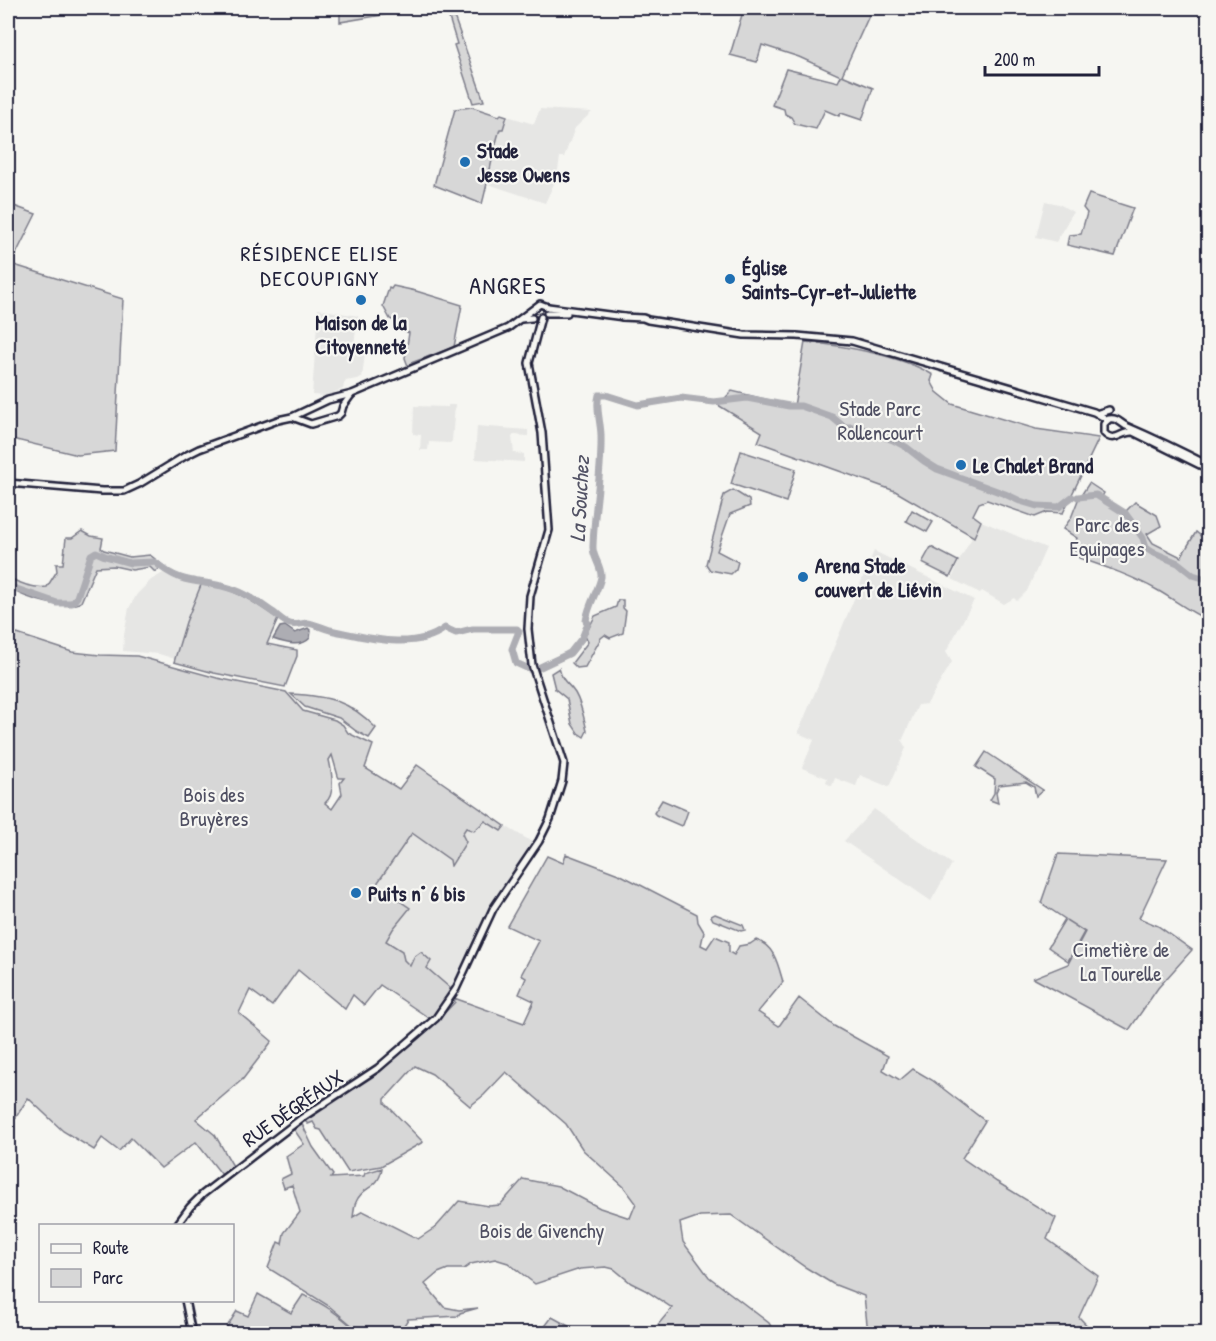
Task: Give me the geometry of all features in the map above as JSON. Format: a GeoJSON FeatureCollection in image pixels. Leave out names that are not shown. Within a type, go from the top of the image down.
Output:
{"type":"FeatureCollection","features":[{"type":"Feature","properties":{"kind":"main road"},"geometry":{"type":"LineString","coordinates":[[8,484],[124,491],[185,456],[234,435],[292,417],[328,400],[352,394],[482,340],[508,328],[542,303],[542,313]]}},
{"type":"Feature","properties":{"kind":"main road"},"geometry":{"type":"LineString","coordinates":[[531,310],[530,314],[574,312],[643,318],[744,335],[805,336],[852,341],[1099,413],[1110,410]]}},
{"type":"Feature","properties":{"kind":"main road"},"geometry":{"type":"LineString","coordinates":[[521,319],[542,313]]}},
{"type":"Feature","properties":{"kind":"main road","name":"RUE DÉGRÉAUX"},"geometry":{"type":"LineString","coordinates":[[178,1224],[195,1202],[217,1183],[302,1118],[378,1068],[433,1021],[451,999],[499,899],[544,831],[565,767],[534,673],[528,637],[530,596],[548,539],[549,523],[543,433],[530,363],[542,313]]}},
{"type":"Feature","properties":{"kind":"main road"},"geometry":{"type":"LineString","coordinates":[[992,382],[996,386],[1097,416],[1106,422]]}},
{"type":"Feature","properties":{"kind":"main road"},"geometry":{"type":"LineString","coordinates":[[292,417],[313,424],[338,416],[352,394]]}},
{"type":"Feature","properties":{"kind":"main road"},"geometry":{"type":"LineString","coordinates":[[337,399],[343,406]]}},
{"type":"Feature","properties":{"kind":"main road"},"geometry":{"type":"LineString","coordinates":[[304,411],[305,421]]}},
{"type":"Feature","properties":{"kind":"main road"},"geometry":{"type":"LineString","coordinates":[[1099,413],[1106,422]]}},
{"type":"Feature","properties":{"kind":"main road"},"geometry":{"type":"LineString","coordinates":[[1106,422],[1115,419],[1209,467]]}},
{"type":"Feature","properties":{"kind":"main road"},"geometry":{"type":"LineString","coordinates":[[1106,422],[1104,431],[1107,436],[1116,438],[1121,434],[1133,432],[1209,467]]}},
{"type":"Feature","properties":{"kind":"main road"},"geometry":{"type":"LineString","coordinates":[[1121,423],[1123,429],[1121,434]]}},
{"type":"Feature","properties":{"kind":"main road"},"geometry":{"type":"LineString","coordinates":[[185,1302],[192,1334]]}},
{"type":"Feature","properties":{"kind":"shaded area"},"geometry":{"type":"Polygon","coordinates":[[[540,109],[592,112],[575,128],[564,157],[560,157],[557,177],[545,203],[488,184],[493,151],[507,116],[534,124],[540,109]]]}},
{"type":"Feature","properties":{"kind":"shaded area"},"geometry":{"type":"Polygon","coordinates":[[[1045,201],[1059,204],[1073,212],[1056,242],[1036,237],[1045,201]]]}},
{"type":"Feature","properties":{"kind":"shaded area"},"geometry":{"type":"Polygon","coordinates":[[[318,309],[358,316],[354,344],[366,345],[362,378],[346,381],[343,389],[325,396],[312,395],[318,309]]]}},
{"type":"Feature","properties":{"kind":"shaded area"},"geometry":{"type":"Polygon","coordinates":[[[448,405],[455,405],[452,441],[450,443],[429,442],[428,450],[420,450],[421,435],[413,434],[414,406],[448,407],[448,405]]]}},
{"type":"Feature","properties":{"kind":"shaded area"},"geometry":{"type":"Polygon","coordinates":[[[477,426],[528,430],[528,436],[514,435],[512,437],[514,453],[524,454],[524,462],[475,459],[477,426]]]}},
{"type":"Feature","properties":{"kind":"shaded area"},"geometry":{"type":"Polygon","coordinates":[[[981,521],[1046,548],[1027,591],[1017,601],[1014,598],[1004,604],[982,591],[980,593],[952,579],[981,521]]]}},
{"type":"Feature","properties":{"kind":"shaded area"},"geometry":{"type":"Polygon","coordinates":[[[874,551],[974,600],[946,652],[952,662],[927,704],[918,705],[902,741],[906,748],[889,787],[860,775],[856,786],[835,778],[832,786],[826,783],[827,778],[802,768],[814,740],[798,733],[874,551]]]}},
{"type":"Feature","properties":{"kind":"shaded area"},"geometry":{"type":"Polygon","coordinates":[[[163,573],[200,586],[175,659],[159,654],[123,651],[129,608],[137,594],[151,580],[163,573]]]}},
{"type":"Feature","properties":{"kind":"shaded area"},"geometry":{"type":"Polygon","coordinates":[[[285,626],[295,633],[308,628],[311,631],[310,638],[298,644],[273,639],[280,627],[285,626]]]}},
{"type":"Feature","properties":{"kind":"shaded area"},"geometry":{"type":"Polygon","coordinates":[[[874,809],[952,864],[931,901],[844,841],[874,809]]]}},
{"type":"Feature","properties":{"kind":"shaded area"},"geometry":{"type":"Polygon","coordinates":[[[485,821],[501,831],[505,826],[534,843],[497,898],[450,988],[426,968],[411,966],[404,960],[402,951],[386,941],[410,908],[376,885],[412,833],[450,860],[450,865],[462,831],[485,821]]]}},
{"type":"Feature","properties":{"kind":"green space"},"geometry":{"type":"Polygon","coordinates":[[[340,8],[424,8],[340,22],[340,8]]]}},
{"type":"Feature","properties":{"kind":"green space"},"geometry":{"type":"Polygon","coordinates":[[[446,8],[451,8],[484,101],[473,103],[454,45],[457,44],[446,8]]]}},
{"type":"Feature","properties":{"kind":"green space"},"geometry":{"type":"Polygon","coordinates":[[[744,8],[872,9],[842,75],[873,88],[862,120],[841,113],[839,116],[825,110],[816,129],[795,124],[791,117],[785,114],[784,109],[772,105],[786,69],[838,82],[841,76],[799,57],[762,45],[757,62],[730,55],[744,8]]]}},
{"type":"Feature","properties":{"kind":"green space"},"geometry":{"type":"Polygon","coordinates":[[[472,107],[499,116],[501,114],[507,116],[497,138],[482,204],[434,185],[455,109],[472,107]]]}},
{"type":"Feature","properties":{"kind":"green space"},"geometry":{"type":"Polygon","coordinates":[[[1089,194],[1133,208],[1115,256],[1067,245],[1069,235],[1081,234],[1087,213],[1083,208],[1089,194]]]}},
{"type":"Feature","properties":{"kind":"green space"},"geometry":{"type":"Polygon","coordinates":[[[14,206],[36,214],[11,264],[123,299],[115,451],[78,455],[8,438],[8,213],[14,206]]]}},
{"type":"Feature","properties":{"kind":"green space"},"geometry":{"type":"Polygon","coordinates":[[[393,286],[462,305],[454,347],[408,366],[405,358],[409,333],[401,329],[401,324],[390,319],[383,306],[389,288],[393,286]]]}},
{"type":"Feature","properties":{"kind":"green space","name":"Stade Parc Rollencourt"},"geometry":{"type":"Polygon","coordinates":[[[805,342],[871,352],[920,368],[933,375],[931,381],[937,392],[952,404],[1036,429],[1099,438],[1063,513],[1047,512],[1035,517],[987,500],[979,503],[973,515],[981,521],[974,537],[895,491],[758,442],[762,432],[718,405],[732,391],[794,406],[805,342]]]}},
{"type":"Feature","properties":{"kind":"green space"},"geometry":{"type":"Polygon","coordinates":[[[741,451],[796,469],[786,502],[731,484],[741,451]]]}},
{"type":"Feature","properties":{"kind":"green space","name":"Parc des Equipages"},"geometry":{"type":"Polygon","coordinates":[[[1089,483],[1104,493],[1102,497],[1125,512],[1135,502],[1157,515],[1161,526],[1147,534],[1153,543],[1181,557],[1196,532],[1208,542],[1208,620],[1138,580],[1079,558],[1074,549],[1077,538],[1063,529],[1089,483]]]}},
{"type":"Feature","properties":{"kind":"green space"},"geometry":{"type":"Polygon","coordinates":[[[733,490],[749,500],[750,506],[730,514],[717,551],[738,562],[731,574],[710,570],[706,564],[724,495],[733,490]]]}},
{"type":"Feature","properties":{"kind":"green space"},"geometry":{"type":"Polygon","coordinates":[[[912,510],[933,522],[927,532],[906,521],[912,510]]]}},
{"type":"Feature","properties":{"kind":"green space"},"geometry":{"type":"Polygon","coordinates":[[[82,531],[91,536],[103,538],[101,548],[104,550],[130,557],[150,555],[164,566],[155,572],[150,567],[132,570],[114,566],[96,567],[81,602],[74,605],[44,602],[8,588],[8,577],[26,585],[47,587],[57,571],[56,564],[63,564],[66,538],[72,538],[82,531]]]}},
{"type":"Feature","properties":{"kind":"green space"},"geometry":{"type":"Polygon","coordinates":[[[931,547],[958,561],[950,577],[922,563],[931,547]]]}},
{"type":"Feature","properties":{"kind":"green space"},"geometry":{"type":"Polygon","coordinates":[[[201,585],[233,592],[278,619],[267,644],[297,650],[297,656],[285,687],[214,673],[174,662],[186,622],[201,585]]]}},
{"type":"Feature","properties":{"kind":"green space"},"geometry":{"type":"Polygon","coordinates":[[[618,600],[623,600],[623,608],[626,611],[623,633],[610,638],[605,635],[601,638],[585,667],[577,668],[572,663],[588,642],[585,636],[595,616],[616,607],[618,600]]]}},
{"type":"Feature","properties":{"kind":"green space","name":"Bois des Bruyères"},"geometry":{"type":"Polygon","coordinates":[[[8,631],[72,652],[137,656],[217,678],[286,692],[303,711],[335,720],[343,725],[348,733],[373,745],[365,768],[399,789],[417,765],[505,826],[501,831],[485,821],[474,831],[466,828],[462,834],[466,842],[451,866],[450,860],[412,833],[376,885],[410,908],[386,941],[402,951],[404,960],[410,966],[414,957],[421,952],[431,961],[427,968],[450,988],[448,997],[433,1016],[429,1018],[380,985],[364,1005],[353,995],[345,1009],[298,970],[272,1006],[250,990],[239,1013],[272,1041],[243,1079],[196,1119],[215,1135],[233,1166],[222,1175],[196,1142],[161,1168],[131,1138],[119,1151],[102,1138],[94,1150],[63,1131],[28,1098],[8,1130],[8,631]],[[332,755],[329,760],[332,789],[325,803],[332,809],[342,794],[340,783],[344,778],[339,778],[332,755]]]}},
{"type":"Feature","properties":{"kind":"green space"},"geometry":{"type":"Polygon","coordinates":[[[559,668],[562,677],[579,702],[587,731],[584,737],[572,724],[567,699],[555,689],[551,673],[559,668]]]}},
{"type":"Feature","properties":{"kind":"green space"},"geometry":{"type":"Polygon","coordinates":[[[291,694],[327,698],[347,705],[376,728],[369,738],[339,718],[305,707],[291,694]]]}},
{"type":"Feature","properties":{"kind":"green space"},"geometry":{"type":"Polygon","coordinates":[[[986,752],[1043,790],[1036,796],[1034,787],[1026,782],[999,785],[996,792],[998,803],[990,800],[994,793],[995,779],[976,767],[986,752]]]}},
{"type":"Feature","properties":{"kind":"green space"},"geometry":{"type":"Polygon","coordinates":[[[662,800],[688,811],[683,825],[654,813],[662,800]]]}},
{"type":"Feature","properties":{"kind":"green space","name":"Bois de Givenchy"},"geometry":{"type":"Polygon","coordinates":[[[566,854],[621,875],[697,914],[698,922],[704,932],[701,945],[707,948],[715,936],[729,942],[729,952],[734,955],[739,946],[756,940],[768,947],[775,957],[783,982],[758,1012],[779,1026],[799,998],[834,1026],[888,1056],[883,1070],[900,1080],[913,1069],[932,1080],[985,1121],[962,1158],[1056,1218],[1047,1239],[1098,1276],[1079,1317],[1094,1333],[1032,1334],[1027,1331],[1026,1334],[868,1333],[864,1296],[833,1284],[805,1267],[731,1215],[700,1216],[680,1223],[683,1242],[709,1277],[769,1323],[775,1333],[651,1333],[672,1308],[631,1283],[614,1269],[606,1267],[580,1269],[535,1284],[508,1263],[495,1259],[471,1264],[464,1269],[448,1269],[438,1273],[425,1284],[444,1307],[459,1310],[478,1308],[460,1313],[458,1316],[408,1319],[399,1333],[361,1333],[329,1306],[268,1268],[278,1242],[282,1244],[284,1233],[300,1212],[292,1185],[284,1188],[281,1179],[291,1174],[286,1156],[304,1144],[293,1128],[301,1122],[313,1147],[333,1175],[331,1178],[364,1176],[365,1173],[382,1168],[378,1180],[359,1197],[355,1204],[353,1217],[363,1211],[418,1239],[436,1227],[459,1201],[489,1206],[500,1205],[523,1179],[558,1186],[600,1208],[630,1218],[636,1203],[624,1187],[583,1150],[566,1124],[506,1072],[470,1106],[432,1074],[415,1066],[385,1099],[385,1103],[423,1142],[381,1166],[348,1172],[321,1130],[317,1129],[313,1122],[308,1124],[304,1120],[377,1072],[429,1029],[455,1002],[454,998],[524,1023],[534,1001],[519,994],[526,978],[521,975],[539,941],[507,926],[547,856],[563,863],[566,854]]]}},
{"type":"Feature","properties":{"kind":"green space","name":"Cimetière de La Tourelle"},"geometry":{"type":"Polygon","coordinates":[[[1058,854],[1167,859],[1139,918],[1158,926],[1192,950],[1158,988],[1129,1030],[1033,978],[1068,964],[1085,932],[1066,920],[1084,932],[1068,961],[1048,947],[1065,919],[1041,903],[1058,854]]]}},
{"type":"Feature","properties":{"kind":"green space"},"geometry":{"type":"Polygon","coordinates":[[[715,914],[743,925],[745,930],[741,931],[713,920],[711,916],[715,914]]]}},
{"type":"Feature","properties":{"kind":"green space"},"geometry":{"type":"Polygon","coordinates":[[[258,1294],[291,1313],[303,1295],[332,1311],[358,1333],[223,1333],[237,1311],[248,1316],[258,1294]]]}},
{"type":"Feature","properties":{"kind":"green space"},"geometry":{"type":"Polygon","coordinates":[[[552,1317],[581,1333],[540,1333],[552,1317]]]}},
{"type":"Feature","properties":{"kind":"waterway","name":"La Souchez"},"geometry":{"type":"LineString","coordinates":[[8,586],[57,603],[72,603],[77,597],[91,555],[96,552],[130,563],[155,562],[175,576],[235,590],[251,597],[292,625],[308,623],[330,630],[389,641],[419,639],[445,628],[456,633],[473,629],[517,629],[519,631],[512,649],[516,663],[529,669],[536,669],[570,653],[582,638],[588,623],[586,621],[589,609],[601,577],[593,546],[601,450],[599,395],[638,405],[681,398],[714,402],[747,398],[801,406],[832,417],[844,427],[857,427],[893,440],[937,469],[1020,501],[1037,506],[1059,507],[1072,497]]}},
{"type":"Feature","properties":{"kind":"waterway","name":"La Souchez"},"geometry":{"type":"LineString","coordinates":[[1078,497],[1096,495],[1125,513],[1143,538],[1146,548],[1178,563],[1193,575],[1203,578]]}},
{"type":"Feature","properties":{"kind":"place","name":"Stade Jesse Owens"},"geometry":{"type":"Point","coordinates":[465,162]}},
{"type":"Feature","properties":{"kind":"place","name":"Église Saints-Cyr-et-Juliette"},"geometry":{"type":"Point","coordinates":[730,279]}},
{"type":"Feature","properties":{"kind":"place","name":"Maison de la Citoyenneté"},"geometry":{"type":"Point","coordinates":[361,300]}},
{"type":"Feature","properties":{"kind":"place","name":"Le Chalet Brand"},"geometry":{"type":"Point","coordinates":[961,465]}},
{"type":"Feature","properties":{"kind":"place","name":"Arena Stade couvert de Liévin"},"geometry":{"type":"Point","coordinates":[803,577]}},
{"type":"Feature","properties":{"kind":"place","name":"Puits n° 6 bis"},"geometry":{"type":"Point","coordinates":[356,893]}},
{"type":"Feature","properties":{"kind":"district","name":"RÉSIDENCE ELISE DECOUPIGNY"},"geometry":{"type":"Point","coordinates":[320,266]}},
{"type":"Feature","properties":{"kind":"district","name":"ANGRES"},"geometry":{"type":"Point","coordinates":[508,285]}}]}
